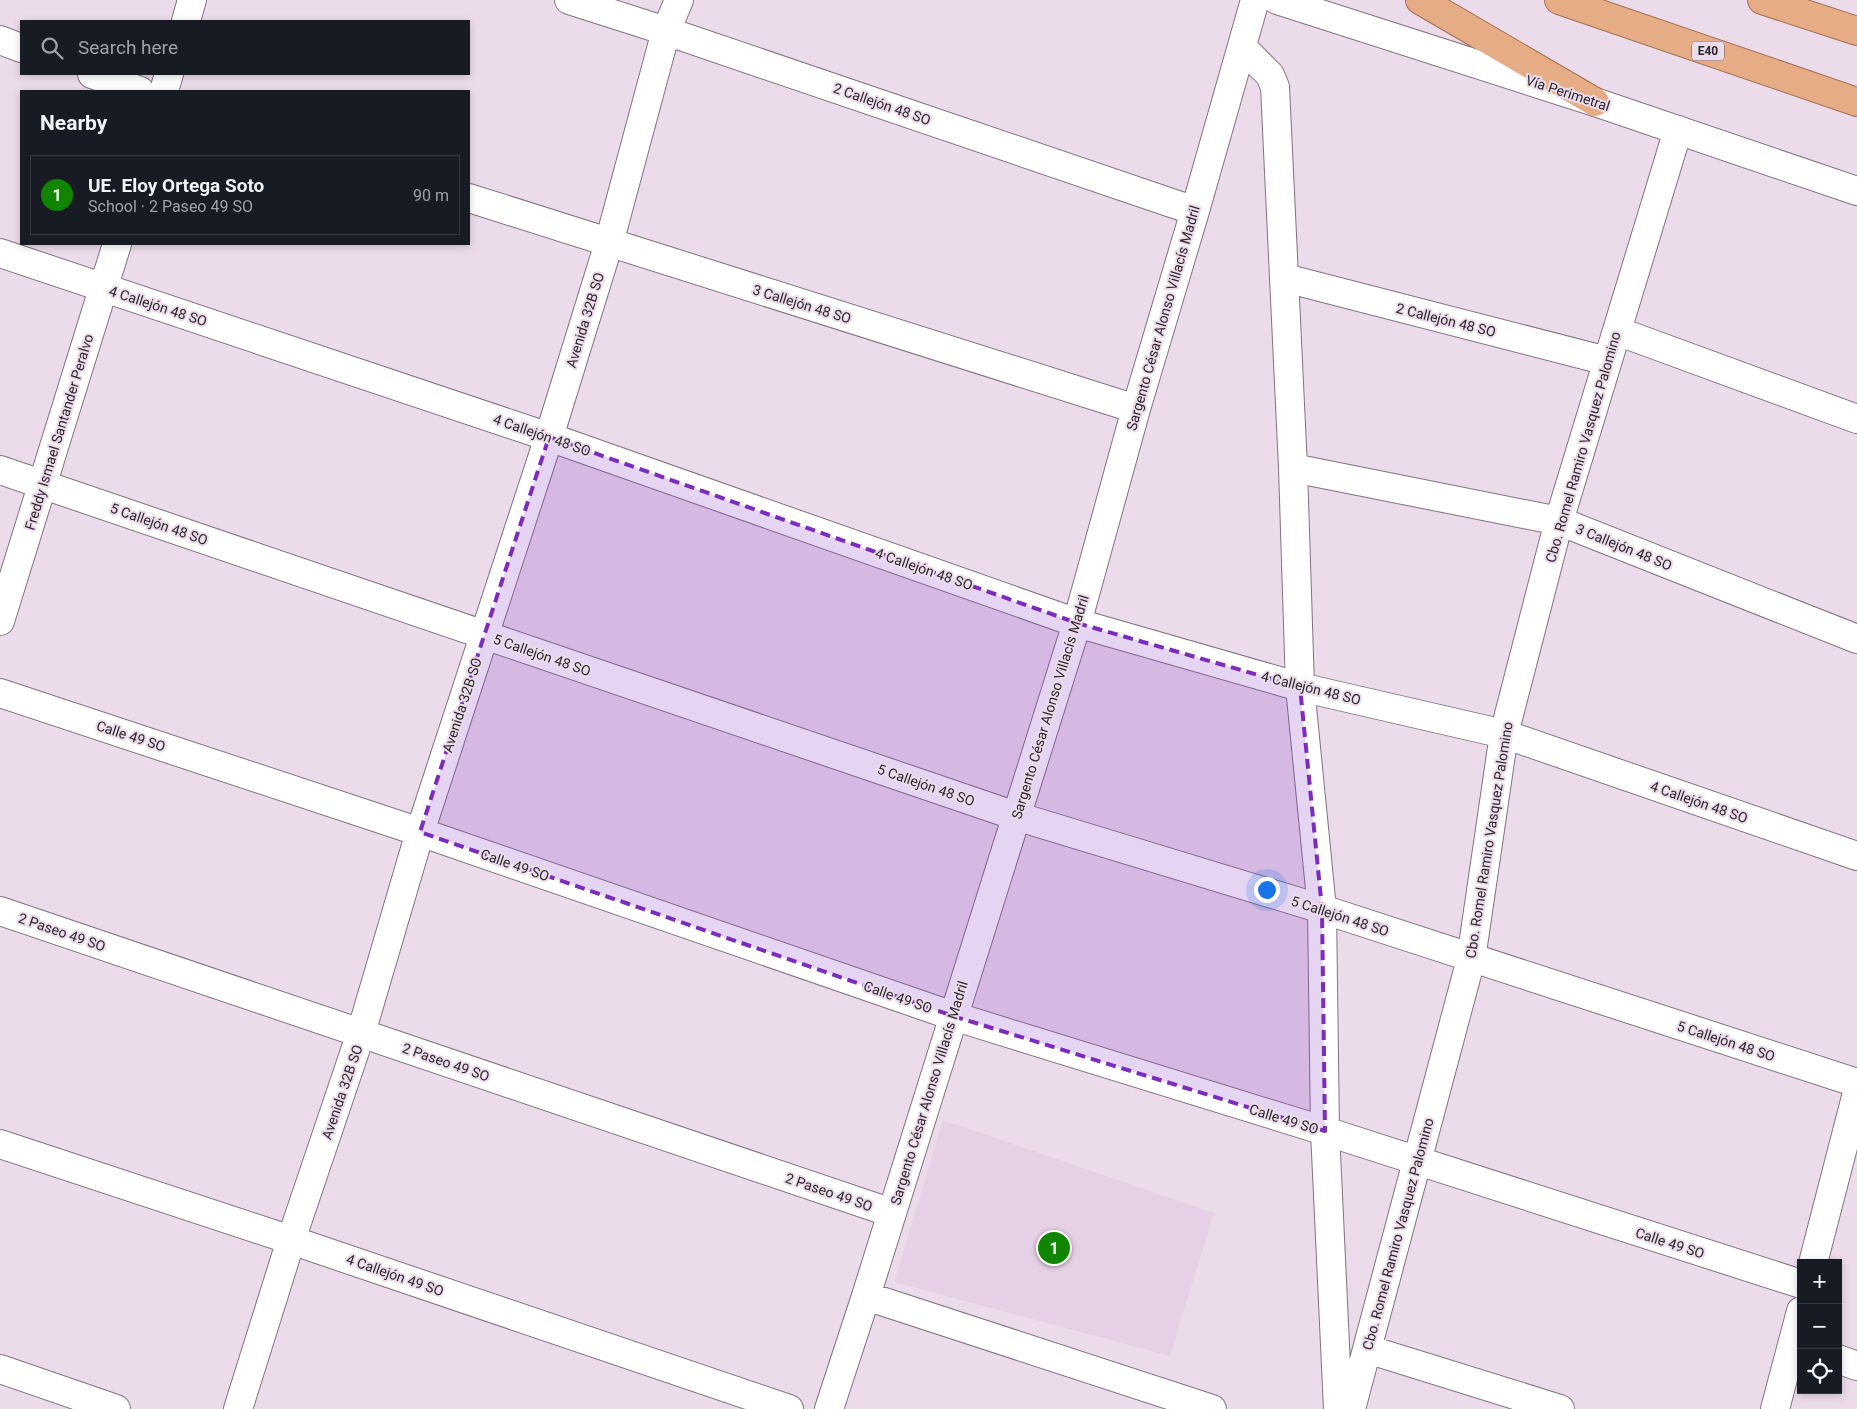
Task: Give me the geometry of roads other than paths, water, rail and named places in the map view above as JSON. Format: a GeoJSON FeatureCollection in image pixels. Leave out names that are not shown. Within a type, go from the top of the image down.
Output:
{"type":"FeatureCollection","features":[{"type":"Feature","properties":{"kind":"highway"},"geometry":{"type":"LineString","coordinates":[[1420,0],[1595,102]]}},
{"type":"Feature","properties":{"kind":"highway","name":"E40"},"geometry":{"type":"LineString","coordinates":[[1559,0],[1857,102]]}},
{"type":"Feature","properties":{"kind":"highway"},"geometry":{"type":"LineString","coordinates":[[1762,0],[1857,31]]}},
{"type":"Feature","properties":{"kind":"street"},"geometry":{"type":"LineString","coordinates":[[186,20],[192,0]]}},
{"type":"Feature","properties":{"kind":"street","name":"2 Callejón 48 SO"},"geometry":{"type":"LineString","coordinates":[[569,0],[666,31],[1195,211]]}},
{"type":"Feature","properties":{"kind":"street","name":"Avenida 32B SO"},"geometry":{"type":"LineString","coordinates":[[238,1409],[361,1034],[420,832],[549,437],[609,243],[666,31],[679,0]]}},
{"type":"Feature","properties":{"kind":"street","name":"Sargento César Alonso Villacís Madril"},"geometry":{"type":"LineString","coordinates":[[829,1409],[1077,623],[1136,408],[1255,0]]}},
{"type":"Feature","properties":{"kind":"street","name":"Vía Perimetral"},"geometry":{"type":"LineString","coordinates":[[1277,0],[1595,102],[1857,191]]}},
{"type":"Feature","properties":{"kind":"street"},"geometry":{"type":"LineString","coordinates":[[0,40],[20,48]]}},
{"type":"Feature","properties":{"kind":"street"},"geometry":{"type":"LineString","coordinates":[[1242,47],[1270,75],[1275,87],[1293,468],[1300,687],[1322,909],[1325,1131],[1338,1409]]}},
{"type":"Feature","properties":{"kind":"street"},"geometry":{"type":"LineString","coordinates":[[95,75],[137,90]]}},
{"type":"Feature","properties":{"kind":"street"},"geometry":{"type":"LineString","coordinates":[[164,90],[169,75]]}},
{"type":"Feature","properties":{"kind":"street","name":"Cbo. Romel Ramiro Vasquez Palomino"},"geometry":{"type":"LineString","coordinates":[[1351,1409],[1471,959],[1504,734],[1559,521],[1678,130]]}},
{"type":"Feature","properties":{"kind":"street","name":"3 Callejón 48 SO"},"geometry":{"type":"LineString","coordinates":[[470,198],[1136,408]]}},
{"type":"Feature","properties":{"kind":"street","name":"Freddy Ismael Santander Peralvo"},"geometry":{"type":"LineString","coordinates":[[0,621],[117,245]]}},
{"type":"Feature","properties":{"kind":"street","name":"4 Callejón 48 SO"},"geometry":{"type":"LineString","coordinates":[[0,253],[549,437],[1077,623],[1300,687],[1504,734],[1857,856]]}},
{"type":"Feature","properties":{"kind":"street","name":"2 Callejón 48 SO"},"geometry":{"type":"LineString","coordinates":[[1285,278],[1607,361]]}},
{"type":"Feature","properties":{"kind":"street"},"geometry":{"type":"LineString","coordinates":[[1617,331],[1857,419]]}},
{"type":"Feature","properties":{"kind":"street","name":"3 Callejón 48 SO"},"geometry":{"type":"LineString","coordinates":[[1293,468],[1559,521],[1857,639]]}},
{"type":"Feature","properties":{"kind":"street","name":"5 Callejón 48 SO"},"geometry":{"type":"LineString","coordinates":[[0,470],[1016,816],[1322,909],[1857,1083]]}},
{"type":"Feature","properties":{"kind":"street","name":"Calle 49 SO"},"geometry":{"type":"LineString","coordinates":[[0,693],[420,832],[953,1016],[1325,1131],[1797,1283]]}},
{"type":"Feature","properties":{"kind":"street","name":"2 Paseo 49 SO"},"geometry":{"type":"LineString","coordinates":[[0,911],[892,1213]]}},
{"type":"Feature","properties":{"kind":"street"},"geometry":{"type":"LineString","coordinates":[[1814,1259],[1857,1093]]}},
{"type":"Feature","properties":{"kind":"street","name":"4 Callejón 49 SO"},"geometry":{"type":"LineString","coordinates":[[0,1144],[292,1240],[789,1409]]}},
{"type":"Feature","properties":{"kind":"street"},"geometry":{"type":"LineString","coordinates":[[866,1296],[1212,1409]]}},
{"type":"Feature","properties":{"kind":"street"},"geometry":{"type":"LineString","coordinates":[[1775,1409],[1796,1345]]}},
{"type":"Feature","properties":{"kind":"street"},"geometry":{"type":"LineString","coordinates":[[1367,1349],[1560,1409]]}},
{"type":"Feature","properties":{"kind":"street"},"geometry":{"type":"LineString","coordinates":[[1842,1360],[1857,1366]]}},
{"type":"Feature","properties":{"kind":"street"},"geometry":{"type":"LineString","coordinates":[[0,1369],[116,1409]]}},
{"type":"Feature","properties":{"kind":"place","name":"UE. Eloy Ortega Soto"},"geometry":{"type":"Point","coordinates":[1054,1248]}}]}
